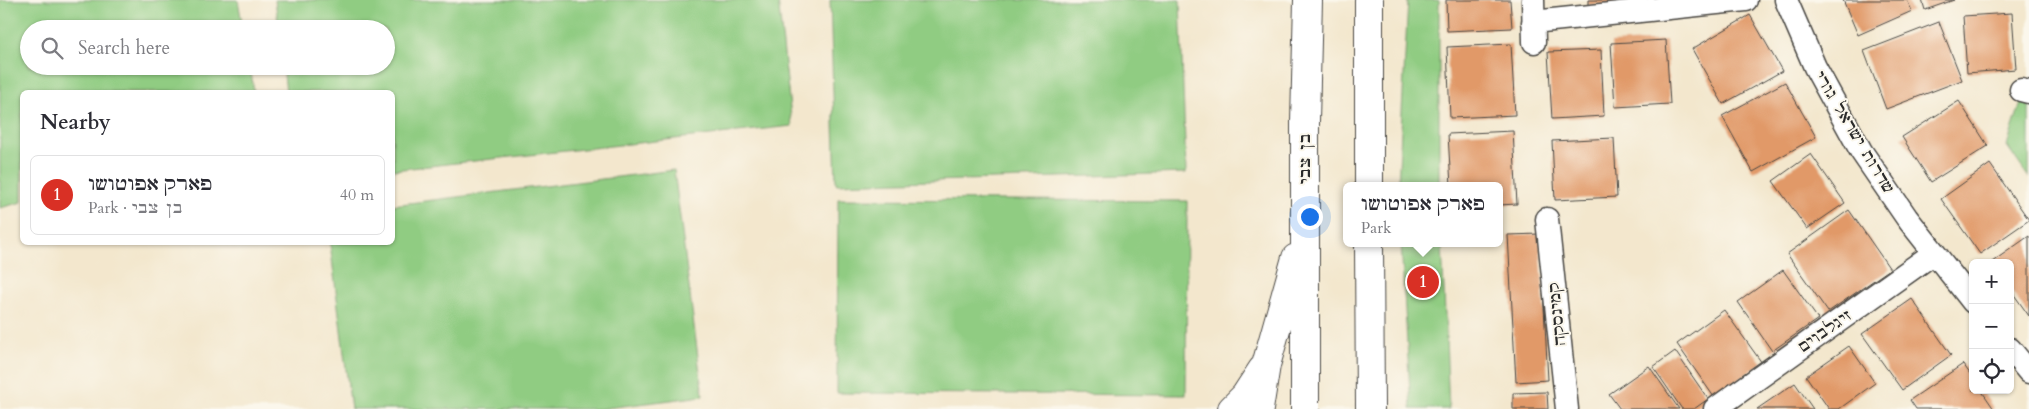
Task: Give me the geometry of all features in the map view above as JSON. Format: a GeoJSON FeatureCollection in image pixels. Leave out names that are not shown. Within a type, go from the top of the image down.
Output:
{"type":"FeatureCollection","features":[{"type":"Feature","properties":{"kind":"main road","name":"בן צבי"},"geometry":{"type":"LineString","coordinates":[[1305,409],[1305,120],[1308,0]]}},
{"type":"Feature","properties":{"kind":"main road"},"geometry":{"type":"LineString","coordinates":[[1369,0],[1369,182]]}},
{"type":"Feature","properties":{"kind":"main road"},"geometry":{"type":"LineString","coordinates":[[1259,409],[1266,365],[1305,223]]}},
{"type":"Feature","properties":{"kind":"main road"},"geometry":{"type":"LineString","coordinates":[[1369,247],[1370,409]]}},
{"type":"Feature","properties":{"kind":"main road"},"geometry":{"type":"LineString","coordinates":[[1232,409],[1245,396],[1266,365]]}},
{"type":"Feature","properties":{"kind":"street"},"geometry":{"type":"LineString","coordinates":[[1533,21],[1746,0]]}},
{"type":"Feature","properties":{"kind":"street","name":"שדרות ישראל גורי"},"geometry":{"type":"LineString","coordinates":[[1786,0],[1815,68],[1861,151],[1907,218],[1969,297]]}},
{"type":"Feature","properties":{"kind":"street","name":"קמינסקה"},"geometry":{"type":"LineString","coordinates":[[1547,219],[1567,409]]}},
{"type":"Feature","properties":{"kind":"street","name":"זיגלבוים"},"geometry":{"type":"LineString","coordinates":[[1715,409],[1934,253]]}},
{"type":"Feature","properties":{"kind":"street"},"geometry":{"type":"LineString","coordinates":[[2014,354],[2029,372]]}},
{"type":"Feature","properties":{"kind":"green space"},"geometry":{"type":"Polygon","coordinates":[[[0,0],[238,0],[241,20],[20,20],[20,75],[251,75],[254,90],[20,90],[20,203],[0,208],[0,0]]]}},
{"type":"Feature","properties":{"kind":"green space"},"geometry":{"type":"Polygon","coordinates":[[[275,0],[778,0],[792,126],[395,170],[395,90],[286,90],[284,75],[395,75],[395,20],[278,20],[275,0]]]}},
{"type":"Feature","properties":{"kind":"green space"},"geometry":{"type":"Polygon","coordinates":[[[830,0],[1180,0],[1186,173],[836,184],[830,0]]]}},
{"type":"Feature","properties":{"kind":"green space"},"geometry":{"type":"Polygon","coordinates":[[[1408,0],[1439,0],[1439,182],[1398,182],[1408,0]]]}},
{"type":"Feature","properties":{"kind":"green space"},"geometry":{"type":"Polygon","coordinates":[[[2021,102],[2029,105],[2029,178],[2007,146],[2021,102]]]}},
{"type":"Feature","properties":{"kind":"green space"},"geometry":{"type":"Polygon","coordinates":[[[674,170],[703,396],[599,409],[351,409],[330,245],[395,245],[395,205],[674,170]]]}},
{"type":"Feature","properties":{"kind":"green space"},"geometry":{"type":"Polygon","coordinates":[[[838,199],[1187,201],[1186,395],[837,393],[838,199]]]}},
{"type":"Feature","properties":{"kind":"green space"},"geometry":{"type":"Polygon","coordinates":[[[1401,247],[1442,247],[1449,409],[1411,409],[1401,247]]]}},
{"type":"Feature","properties":{"kind":"building"},"geometry":{"type":"Polygon","coordinates":[[[1446,0],[1510,0],[1512,28],[1447,31],[1446,0]]]}},
{"type":"Feature","properties":{"kind":"building"},"geometry":{"type":"Polygon","coordinates":[[[1588,0],[1650,0],[1650,2],[1588,5],[1588,0]]]}},
{"type":"Feature","properties":{"kind":"building"},"geometry":{"type":"Polygon","coordinates":[[[1843,0],[1907,0],[1912,11],[1858,35],[1843,0]]]}},
{"type":"Feature","properties":{"kind":"building"},"geometry":{"type":"Polygon","coordinates":[[[1922,0],[1954,0],[1925,10],[1922,0]]]}},
{"type":"Feature","properties":{"kind":"building"},"geometry":{"type":"Polygon","coordinates":[[[2012,13],[2016,69],[1967,73],[1963,16],[2012,13]]]}},
{"type":"Feature","properties":{"kind":"building"},"geometry":{"type":"Polygon","coordinates":[[[1750,15],[1782,71],[1723,104],[1692,49],[1750,15]]]}},
{"type":"Feature","properties":{"kind":"building"},"geometry":{"type":"Polygon","coordinates":[[[1939,22],[1962,80],[1886,109],[1864,51],[1939,22]]]}},
{"type":"Feature","properties":{"kind":"building"},"geometry":{"type":"Polygon","coordinates":[[[1666,40],[1670,104],[1615,107],[1611,43],[1666,40]]]}},
{"type":"Feature","properties":{"kind":"building"},"geometry":{"type":"Polygon","coordinates":[[[1511,44],[1515,115],[1450,118],[1447,47],[1511,44]]]}},
{"type":"Feature","properties":{"kind":"building"},"geometry":{"type":"Polygon","coordinates":[[[1601,50],[1604,116],[1552,119],[1548,52],[1601,50]]]}},
{"type":"Feature","properties":{"kind":"building"},"geometry":{"type":"Polygon","coordinates":[[[1785,82],[1816,137],[1753,172],[1722,116],[1785,82]]]}},
{"type":"Feature","properties":{"kind":"building"},"geometry":{"type":"Polygon","coordinates":[[[1959,101],[1988,146],[1931,182],[1902,137],[1959,101]]]}},
{"type":"Feature","properties":{"kind":"building"},"geometry":{"type":"Polygon","coordinates":[[[1513,131],[1517,204],[1503,205],[1503,182],[1451,182],[1448,134],[1513,131]]]}},
{"type":"Feature","properties":{"kind":"building"},"geometry":{"type":"Polygon","coordinates":[[[1614,138],[1617,197],[1555,200],[1552,141],[1614,138]]]}},
{"type":"Feature","properties":{"kind":"building"},"geometry":{"type":"Polygon","coordinates":[[[1811,154],[1845,203],[1807,229],[1773,181],[1811,154]]]}},
{"type":"Feature","properties":{"kind":"building"},"geometry":{"type":"Polygon","coordinates":[[[1990,164],[2029,220],[1980,254],[1941,199],[1990,164]]]}},
{"type":"Feature","properties":{"kind":"building"},"geometry":{"type":"Polygon","coordinates":[[[1849,210],[1890,269],[1828,312],[1787,254],[1849,210]]]}},
{"type":"Feature","properties":{"kind":"building"},"geometry":{"type":"Polygon","coordinates":[[[1540,234],[1548,380],[1516,382],[1508,235],[1540,234]]]}},
{"type":"Feature","properties":{"kind":"building"},"geometry":{"type":"Polygon","coordinates":[[[2029,236],[2029,316],[2014,295],[2014,259],[1996,259],[2029,236]]]}},
{"type":"Feature","properties":{"kind":"building"},"geometry":{"type":"Polygon","coordinates":[[[1783,270],[1818,319],[1772,351],[1738,302],[1783,270]]]}},
{"type":"Feature","properties":{"kind":"building"},"geometry":{"type":"Polygon","coordinates":[[[1912,299],[1951,355],[1902,390],[1862,334],[1912,299]]]}},
{"type":"Feature","properties":{"kind":"building"},"geometry":{"type":"Polygon","coordinates":[[[1724,310],[1762,363],[1714,397],[1677,344],[1724,310]]]}},
{"type":"Feature","properties":{"kind":"building"},"geometry":{"type":"Polygon","coordinates":[[[1849,346],[1875,383],[1839,409],[1829,409],[1806,376],[1849,346]]]}},
{"type":"Feature","properties":{"kind":"building"},"geometry":{"type":"Polygon","coordinates":[[[1675,351],[1708,399],[1694,409],[1682,409],[1653,367],[1675,351]]]}},
{"type":"Feature","properties":{"kind":"building"},"geometry":{"type":"Polygon","coordinates":[[[1963,364],[1969,372],[1969,394],[1984,394],[1994,409],[1916,409],[1910,400],[1963,364]]]}},
{"type":"Feature","properties":{"kind":"building"},"geometry":{"type":"Polygon","coordinates":[[[1649,366],[1679,409],[1620,409],[1609,394],[1649,366]]]}},
{"type":"Feature","properties":{"kind":"building"},"geometry":{"type":"Polygon","coordinates":[[[1795,383],[1813,409],[1757,409],[1795,383]]]}},
{"type":"Feature","properties":{"kind":"building"},"geometry":{"type":"Polygon","coordinates":[[[1547,392],[1548,409],[1513,409],[1513,393],[1547,392]]]}},
{"type":"Feature","properties":{"kind":"place","name":"פארק אפוטושו"},"geometry":{"type":"Point","coordinates":[1423,282]}}]}
